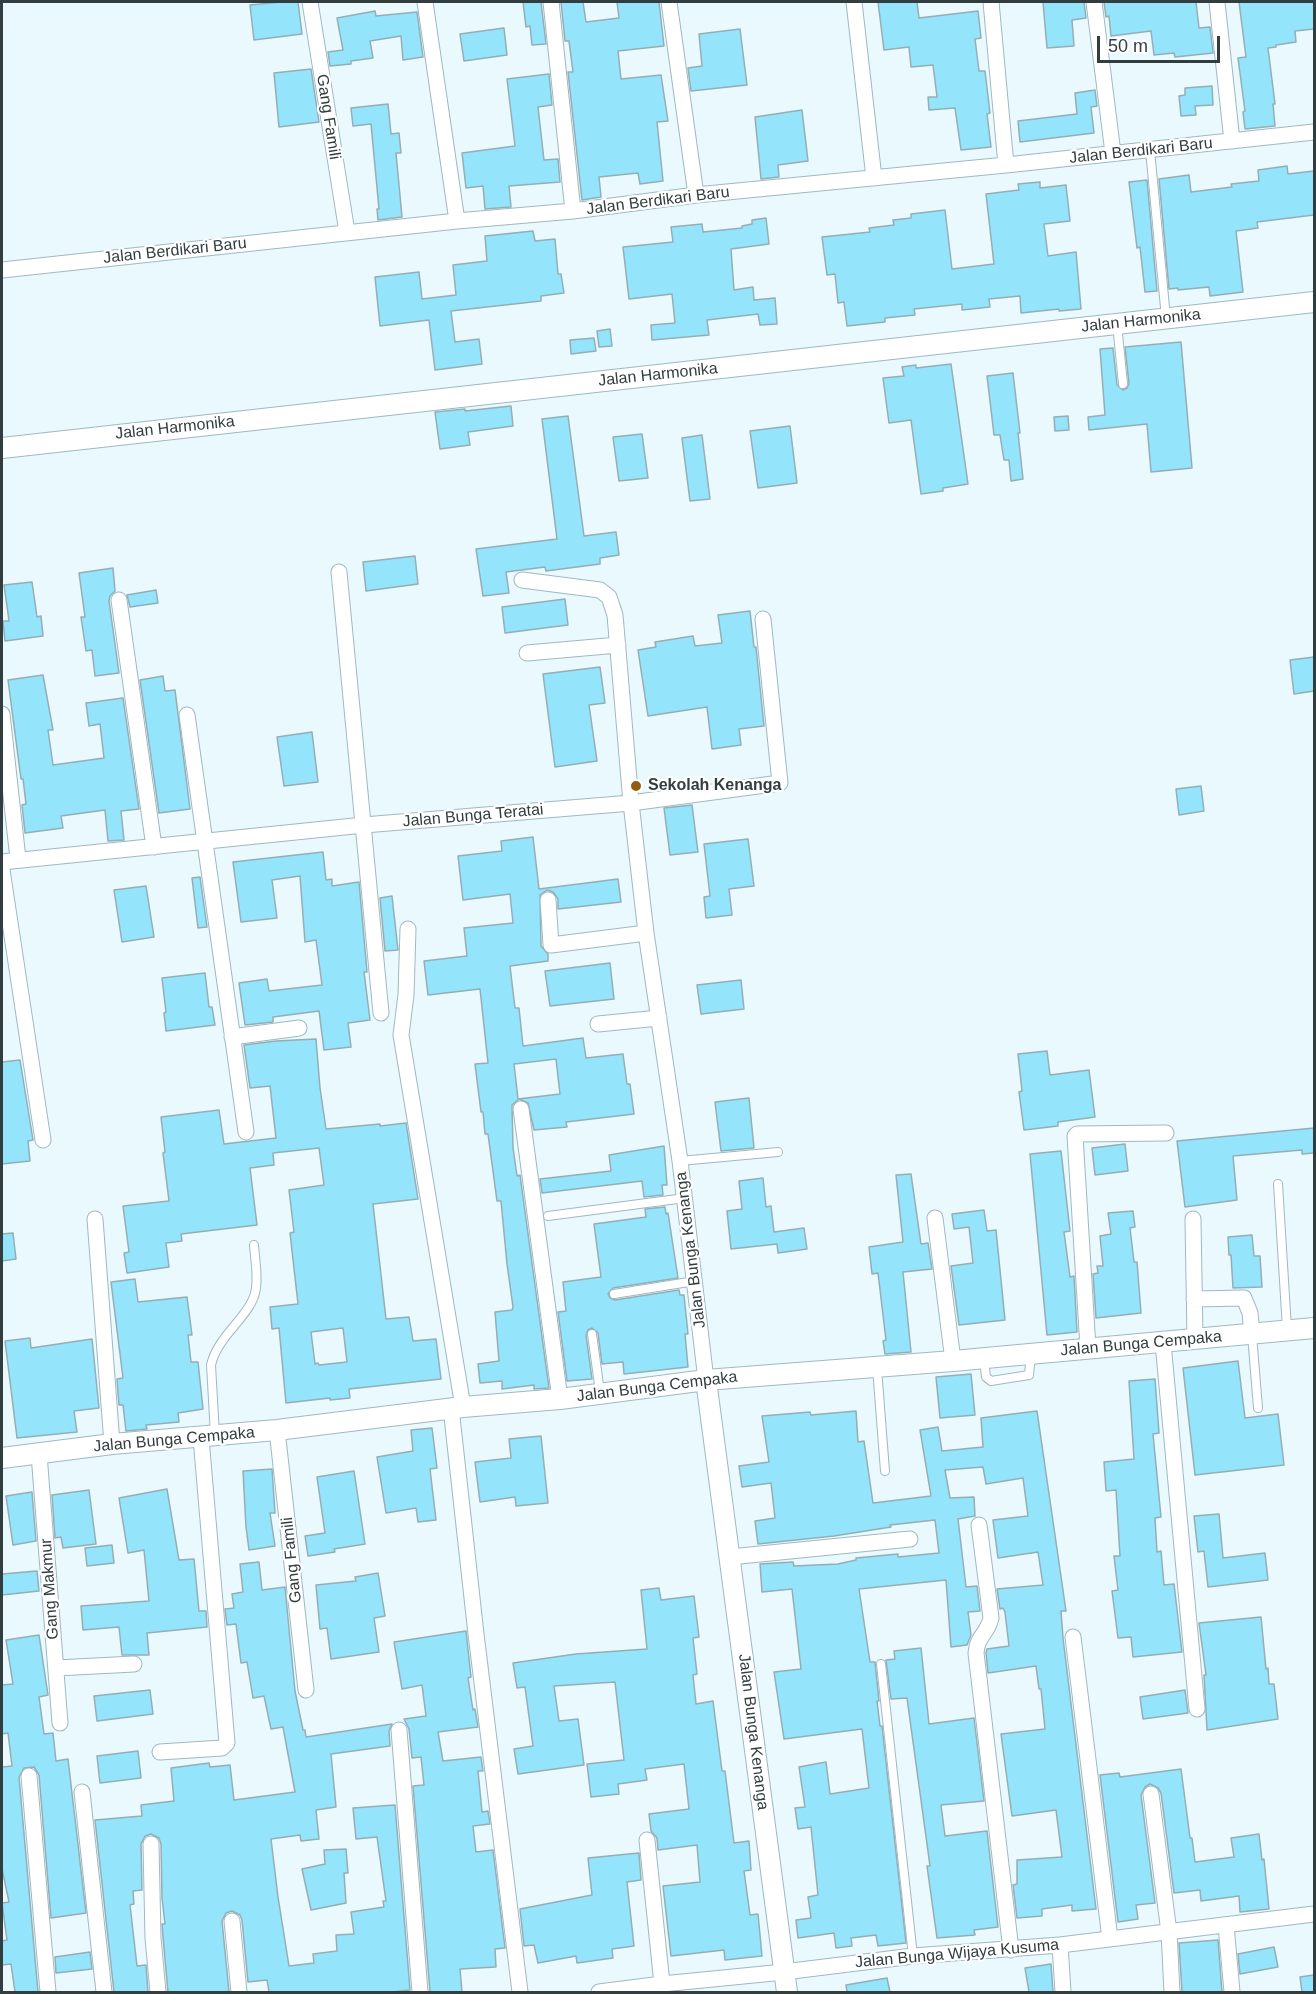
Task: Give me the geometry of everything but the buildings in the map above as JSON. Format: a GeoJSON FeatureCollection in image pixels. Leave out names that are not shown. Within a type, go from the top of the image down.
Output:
{"type":"FeatureCollection","features":[{"type":"Feature","properties":{"kind":"street","name":"Gang Famili"},"geometry":{"type":"LineString","coordinates":[[310,2],[347,232]]}},
{"type":"Feature","properties":{"kind":"street"},"geometry":{"type":"LineString","coordinates":[[425,2],[457,221]]}},
{"type":"Feature","properties":{"kind":"street"},"geometry":{"type":"LineString","coordinates":[[551,2],[573,211]]}},
{"type":"Feature","properties":{"kind":"street"},"geometry":{"type":"LineString","coordinates":[[669,2],[696,195]]}},
{"type":"Feature","properties":{"kind":"street"},"geometry":{"type":"LineString","coordinates":[[854,2],[874,178]]}},
{"type":"Feature","properties":{"kind":"street"},"geometry":{"type":"LineString","coordinates":[[991,2],[1006,165]]}},
{"type":"Feature","properties":{"kind":"street"},"geometry":{"type":"LineString","coordinates":[[1094,2],[1113,153]]}},
{"type":"Feature","properties":{"kind":"street"},"geometry":{"type":"LineString","coordinates":[[1217,2],[1232,141]]}},
{"type":"Feature","properties":{"kind":"street","name":"Jalan Berdikari Baru"},"geometry":{"type":"LineString","coordinates":[[2,270],[347,232],[573,211],[696,195],[1314,132]]}},
{"type":"Feature","properties":{"kind":"street","name":"Jalan Harmonika"},"geometry":{"type":"LineString","coordinates":[[2,448],[1314,302]]}},
{"type":"Feature","properties":{"kind":"street"},"geometry":{"type":"LineString","coordinates":[[339,572],[381,1013]]}},
{"type":"Feature","properties":{"kind":"street","name":"Jalan Bunga Kenanga"},"geometry":{"type":"LineString","coordinates":[[522,580],[600,590],[609,597],[615,615],[631,803],[646,933],[685,1198],[706,1380],[787,1992]]}},
{"type":"Feature","properties":{"kind":"street"},"geometry":{"type":"LineString","coordinates":[[119,600],[154,847]]}},
{"type":"Feature","properties":{"kind":"street","name":"Jalan Bunga Teratai"},"geometry":{"type":"LineString","coordinates":[[2,862],[364,825],[631,803],[780,783],[763,619]]}},
{"type":"Feature","properties":{"kind":"street"},"geometry":{"type":"LineString","coordinates":[[526,652],[618,645]]}},
{"type":"Feature","properties":{"kind":"street"},"geometry":{"type":"LineString","coordinates":[[2,714],[18,860]]}},
{"type":"Feature","properties":{"kind":"street"},"geometry":{"type":"LineString","coordinates":[[186,715],[246,1132]]}},
{"type":"Feature","properties":{"kind":"street"},"geometry":{"type":"LineString","coordinates":[[2,870],[43,1140]]}},
{"type":"Feature","properties":{"kind":"street"},"geometry":{"type":"LineString","coordinates":[[548,900],[551,945],[646,933]]}},
{"type":"Feature","properties":{"kind":"street"},"geometry":{"type":"LineString","coordinates":[[408,929],[406,995],[401,1035],[457,1408],[476,1634],[520,1992]]}},
{"type":"Feature","properties":{"kind":"street"},"geometry":{"type":"LineString","coordinates":[[598,1024],[658,1018]]}},
{"type":"Feature","properties":{"kind":"street"},"geometry":{"type":"LineString","coordinates":[[232,1037],[299,1029]]}},
{"type":"Feature","properties":{"kind":"street"},"geometry":{"type":"LineString","coordinates":[[521,1109],[560,1399]]}},
{"type":"Feature","properties":{"kind":"street"},"geometry":{"type":"LineString","coordinates":[[1088,1348],[1075,1136],[1077,1134],[1166,1133]]}},
{"type":"Feature","properties":{"kind":"street"},"geometry":{"type":"LineString","coordinates":[[935,1218],[953,1361]]}},
{"type":"Feature","properties":{"kind":"street"},"geometry":{"type":"LineString","coordinates":[[95,1219],[112,1444]]}},
{"type":"Feature","properties":{"kind":"street"},"geometry":{"type":"LineString","coordinates":[[1193,1219],[1195,1339]]}},
{"type":"Feature","properties":{"kind":"street"},"geometry":{"type":"LineString","coordinates":[[1194,1299],[1244,1298],[1250,1312],[1252,1334]]}},
{"type":"Feature","properties":{"kind":"street","name":"Jalan Bunga Cempaka"},"geometry":{"type":"LineString","coordinates":[[2,1458],[112,1444],[208,1437],[457,1408],[560,1399],[706,1380],[953,1361],[1314,1328]]}},
{"type":"Feature","properties":{"kind":"street"},"geometry":{"type":"LineString","coordinates":[[1163,1343],[1197,1709]]}},
{"type":"Feature","properties":{"kind":"street","name":"Gang Famili"},"geometry":{"type":"LineString","coordinates":[[277,1430],[306,1690]]}},
{"type":"Feature","properties":{"kind":"street"},"geometry":{"type":"LineString","coordinates":[[160,1752],[222,1748],[227,1743],[208,1437]]}},
{"type":"Feature","properties":{"kind":"street","name":"Gang Makmur"},"geometry":{"type":"LineString","coordinates":[[39,1454],[60,1723]]}},
{"type":"Feature","properties":{"kind":"street"},"geometry":{"type":"LineString","coordinates":[[980,1525],[991,1618],[988,1628],[977,1641],[976,1653],[1011,1950]]}},
{"type":"Feature","properties":{"kind":"street"},"geometry":{"type":"LineString","coordinates":[[730,1557],[910,1539]]}},
{"type":"Feature","properties":{"kind":"street"},"geometry":{"type":"LineString","coordinates":[[1072,1636],[1110,1939]]}},
{"type":"Feature","properties":{"kind":"street"},"geometry":{"type":"LineString","coordinates":[[56,1668],[134,1664]]}},
{"type":"Feature","properties":{"kind":"street"},"geometry":{"type":"LineString","coordinates":[[399,1730],[420,1992]]}},
{"type":"Feature","properties":{"kind":"street"},"geometry":{"type":"LineString","coordinates":[[29,1776],[48,1992]]}},
{"type":"Feature","properties":{"kind":"street"},"geometry":{"type":"LineString","coordinates":[[82,1792],[104,1992]]}},
{"type":"Feature","properties":{"kind":"street"},"geometry":{"type":"LineString","coordinates":[[1150,1794],[1168,1932],[1172,1992]]}},
{"type":"Feature","properties":{"kind":"street"},"geometry":{"type":"LineString","coordinates":[[647,1840],[662,1984]]}},
{"type":"Feature","properties":{"kind":"street"},"geometry":{"type":"LineString","coordinates":[[152,1844],[153,1929],[158,1992]]}},
{"type":"Feature","properties":{"kind":"street","name":"Jalan Bunga Wijaya Kusuma"},"geometry":{"type":"LineString","coordinates":[[604,1992],[913,1956],[1060,1945],[1314,1914]]}},
{"type":"Feature","properties":{"kind":"street"},"geometry":{"type":"LineString","coordinates":[[232,1922],[239,1992]]}},
{"type":"Feature","properties":{"kind":"street"},"geometry":{"type":"LineString","coordinates":[[1226,1925],[1232,1992]]}},
{"type":"Feature","properties":{"kind":"street"},"geometry":{"type":"LineString","coordinates":[[1060,1945],[1063,1992]]}},
{"type":"Feature","properties":{"kind":"lane"},"geometry":{"type":"LineString","coordinates":[[1150,150],[1166,318]]}},
{"type":"Feature","properties":{"kind":"lane"},"geometry":{"type":"LineString","coordinates":[[1117,324],[1123,384]]}},
{"type":"Feature","properties":{"kind":"lane"},"geometry":{"type":"LineString","coordinates":[[680,1161],[778,1152]]}},
{"type":"Feature","properties":{"kind":"lane"},"geometry":{"type":"LineString","coordinates":[[1278,1184],[1287,1330]]}},
{"type":"Feature","properties":{"kind":"lane"},"geometry":{"type":"LineString","coordinates":[[548,1216],[685,1198]]}},
{"type":"Feature","properties":{"kind":"lane"},"geometry":{"type":"LineString","coordinates":[[208,1437],[213,1354],[254,1297],[256,1287],[254,1245]]}},
{"type":"Feature","properties":{"kind":"lane"},"geometry":{"type":"LineString","coordinates":[[614,1294],[695,1281]]}},
{"type":"Feature","properties":{"kind":"lane"},"geometry":{"type":"LineString","coordinates":[[592,1334],[600,1394]]}},
{"type":"Feature","properties":{"kind":"lane"},"geometry":{"type":"LineString","coordinates":[[1252,1334],[1258,1408]]}},
{"type":"Feature","properties":{"kind":"lane"},"geometry":{"type":"LineString","coordinates":[[877,1366],[885,1471]]}},
{"type":"Feature","properties":{"kind":"lane"},"geometry":{"type":"LineString","coordinates":[[881,1664],[913,1956]]}},
{"type":"Feature","properties":{"kind":"place","name":"Sekolah Kenanga"},"geometry":{"type":"Point","coordinates":[636,786]}}]}
